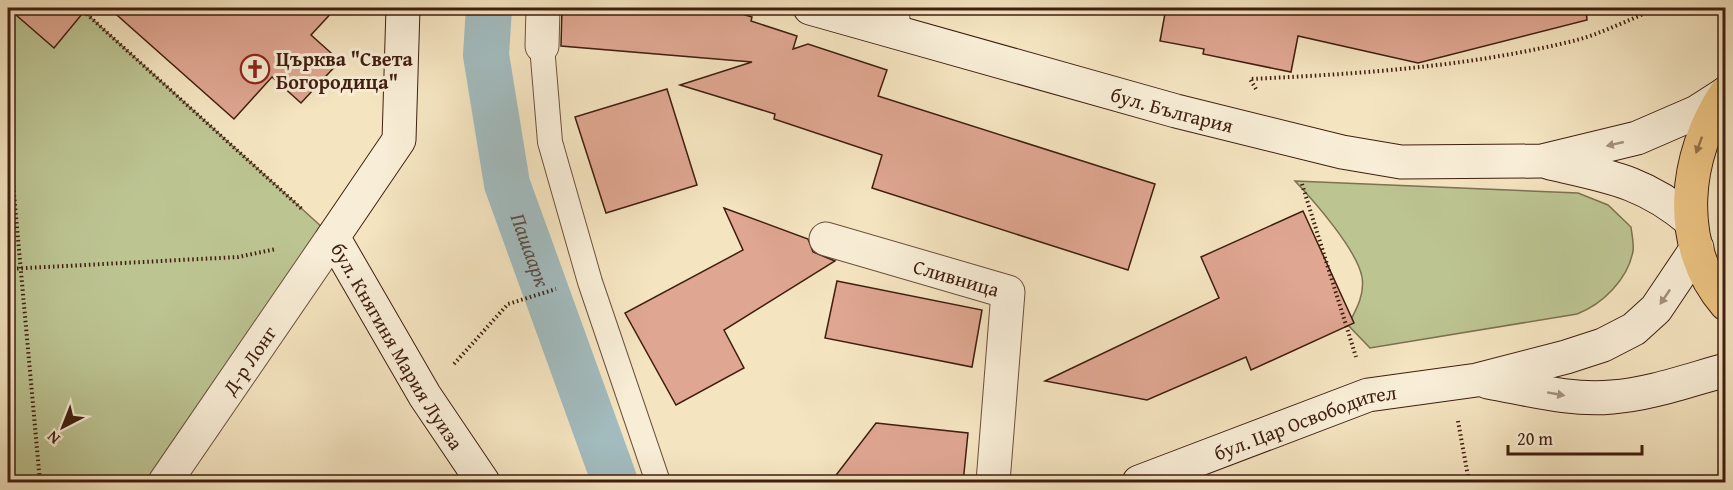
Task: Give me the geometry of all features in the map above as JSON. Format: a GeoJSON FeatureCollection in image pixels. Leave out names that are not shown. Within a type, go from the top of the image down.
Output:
{"type":"FeatureCollection","features":[{"type":"Feature","properties":{"kind":"main road"},"geometry":{"type":"LineString","coordinates":[[1725,93],[1707,122],[1696,154],[1690,187],[1694,235],[1707,274],[1725,304]]}},
{"type":"Feature","properties":{"kind":"street","name":"бул. Княгиня Мария Луиза"},"geometry":{"type":"LineString","coordinates":[[403,8],[399,140],[333,237],[425,396],[483,483]]}},
{"type":"Feature","properties":{"kind":"street"},"geometry":{"type":"LineString","coordinates":[[542,46],[543,8]]}},
{"type":"Feature","properties":{"kind":"street","name":"бул. България"},"geometry":{"type":"LineString","coordinates":[[810,8],[893,19],[1176,111],[1342,152],[1401,162],[1542,161],[1637,138],[1697,112],[1725,93]]}},
{"type":"Feature","properties":{"kind":"street","name":"бул. България"},"geometry":{"type":"LineString","coordinates":[[1542,161],[1629,182],[1657,196],[1694,235]]}},
{"type":"Feature","properties":{"kind":"street","name":"бул. Цар Освободител"},"geometry":{"type":"LineString","coordinates":[[1139,483],[1368,395],[1464,381],[1566,357],[1603,345],[1634,329],[1656,309],[1694,235]]}},
{"type":"Feature","properties":{"kind":"street","name":"Д-р Лонг"},"geometry":{"type":"LineString","coordinates":[[165,483],[333,237]]}},
{"type":"Feature","properties":{"kind":"street","name":"Сливница"},"geometry":{"type":"LineString","coordinates":[[825,239],[1008,292],[993,483]]}},
{"type":"Feature","properties":{"kind":"street","name":"бул. Цар Освободител"},"geometry":{"type":"LineString","coordinates":[[1464,381],[1574,397],[1612,398],[1725,370]]}},
{"type":"Feature","properties":{"kind":"lane"},"geometry":{"type":"LineString","coordinates":[[542,46],[550,142],[590,282],[658,483]]}},
{"type":"Feature","properties":{"kind":"path"},"geometry":{"type":"LineString","coordinates":[[80,8],[333,237]]}},
{"type":"Feature","properties":{"kind":"path"},"geometry":{"type":"LineString","coordinates":[[1368,395],[1287,137],[1250,78],[1348,75],[1450,66],[1575,41],[1658,8]]}},
{"type":"Feature","properties":{"kind":"path"},"geometry":{"type":"LineString","coordinates":[[8,128],[40,483]]}},
{"type":"Feature","properties":{"kind":"path"},"geometry":{"type":"LineString","coordinates":[[8,269],[238,257],[333,237]]}},
{"type":"Feature","properties":{"kind":"path"},"geometry":{"type":"LineString","coordinates":[[425,396],[508,304],[562,287]]}},
{"type":"Feature","properties":{"kind":"path"},"geometry":{"type":"LineString","coordinates":[[1464,381],[1469,483]]}},
{"type":"Feature","properties":{"kind":"green space"},"geometry":{"type":"Polygon","coordinates":[[[8,8],[80,8],[333,237],[165,482],[8,482],[8,8]]]}},
{"type":"Feature","properties":{"kind":"green space"},"geometry":{"type":"Polygon","coordinates":[[[1295,181],[1578,193],[1608,205],[1631,227],[1633,251],[1626,271],[1613,289],[1596,304],[1577,314],[1370,348],[1348,325],[1362,290],[1362,277],[1358,266],[1334,226],[1295,181]]]}},
{"type":"Feature","properties":{"kind":"building"},"geometry":{"type":"Polygon","coordinates":[[[8,8],[87,8],[54,48],[8,8]]]}},
{"type":"Feature","properties":{"kind":"building","name":"Църква \"Света Богородица\""},"geometry":{"type":"Polygon","coordinates":[[[109,8],[336,8],[311,35],[340,61],[301,103],[272,77],[234,119],[109,8]]]}},
{"type":"Feature","properties":{"kind":"building"},"geometry":{"type":"Polygon","coordinates":[[[562,8],[722,8],[752,17],[751,21],[797,36],[793,49],[808,44],[887,70],[878,96],[1155,184],[1128,270],[872,188],[882,155],[774,119],[775,114],[680,85],[752,62],[561,46],[562,8]]]}},
{"type":"Feature","properties":{"kind":"building"},"geometry":{"type":"Polygon","coordinates":[[[1166,8],[1586,8],[1587,20],[1418,63],[1298,36],[1291,72],[1203,54],[1204,49],[1160,41],[1166,8]]]}},
{"type":"Feature","properties":{"kind":"building"},"geometry":{"type":"Polygon","coordinates":[[[667,89],[697,185],[606,213],[575,117],[667,89]]]}},
{"type":"Feature","properties":{"kind":"building"},"geometry":{"type":"Polygon","coordinates":[[[724,208],[808,239],[813,252],[835,261],[724,330],[744,368],[676,405],[625,313],[743,250],[724,208]]]}},
{"type":"Feature","properties":{"kind":"building"},"geometry":{"type":"Polygon","coordinates":[[[1303,211],[1354,323],[1251,370],[1246,357],[1147,400],[1045,381],[1219,298],[1201,257],[1303,211]]]}},
{"type":"Feature","properties":{"kind":"building"},"geometry":{"type":"Polygon","coordinates":[[[837,281],[982,310],[972,367],[825,338],[837,281]]]}},
{"type":"Feature","properties":{"kind":"building"},"geometry":{"type":"Polygon","coordinates":[[[876,423],[968,433],[963,483],[830,483],[876,423]]]}},
{"type":"Feature","properties":{"kind":"waterway","name":"Пашаарк"},"geometry":{"type":"LineString","coordinates":[[489,8],[486,55],[507,184],[615,482]]}},
{"type":"Feature","properties":{"kind":"place","name":"Църква \"Света Богородица\""},"geometry":{"type":"Point","coordinates":[255,69]}}]}
